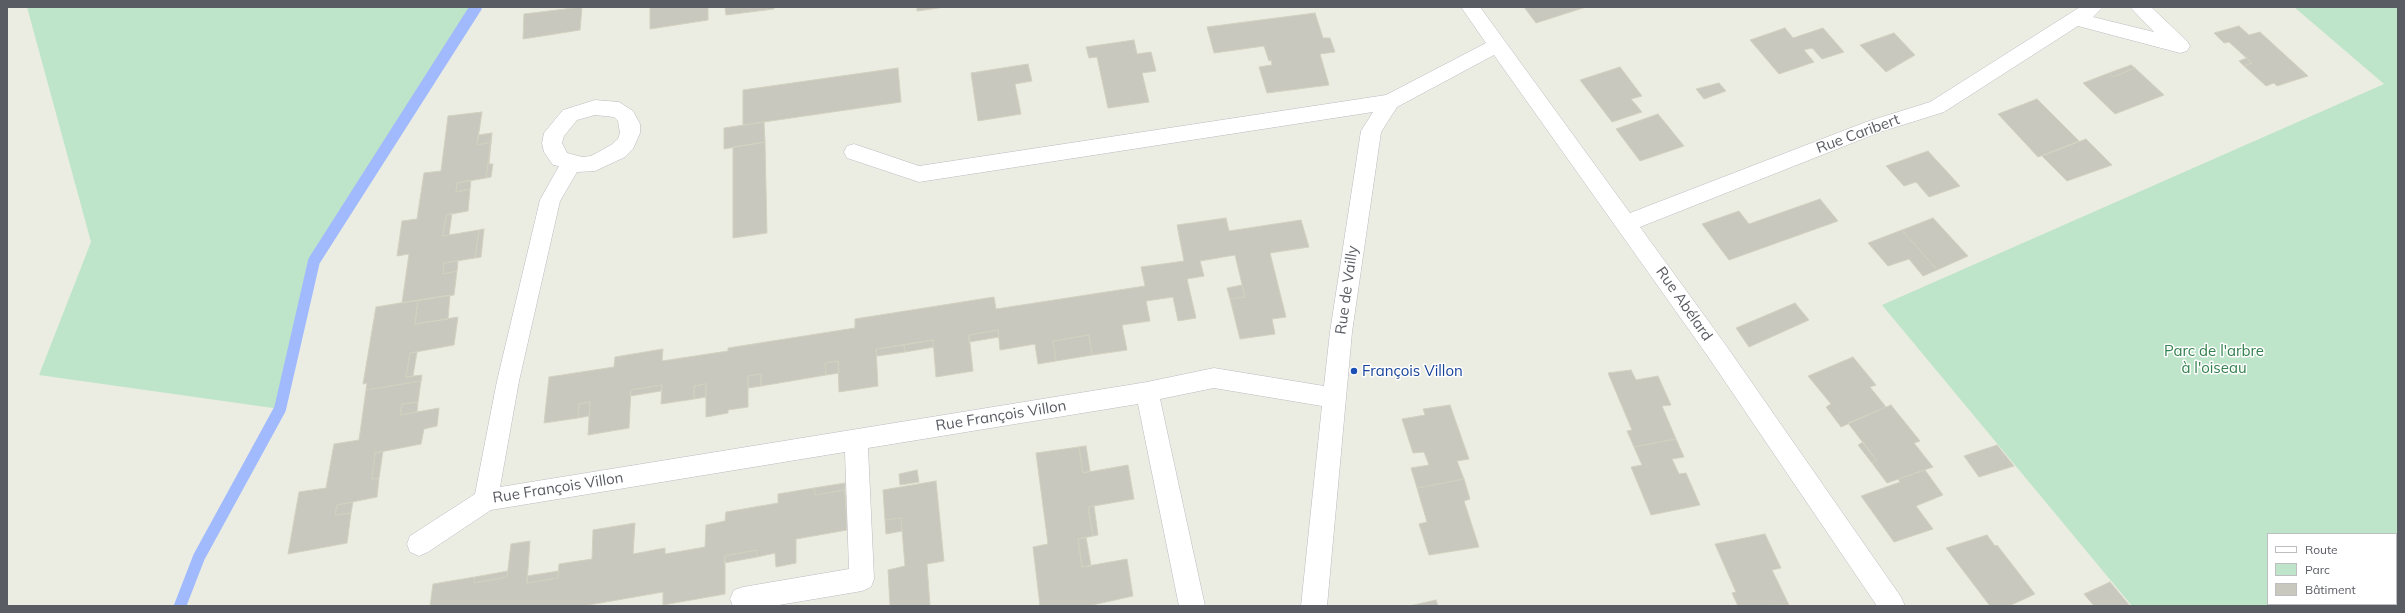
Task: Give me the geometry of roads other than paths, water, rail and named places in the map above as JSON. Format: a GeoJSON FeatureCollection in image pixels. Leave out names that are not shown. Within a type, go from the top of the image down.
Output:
{"type":"FeatureCollection","features":[{"type":"Feature","properties":{"kind":"street","name":"Rue Abélard"},"geometry":{"type":"LineString","coordinates":[[1470,7],[1717,351],[1892,606]]}},
{"type":"Feature","properties":{"kind":"street","name":"Rue Caribert"},"geometry":{"type":"LineString","coordinates":[[1626,223],[1873,127],[1937,107],[2094,7]]}},
{"type":"Feature","properties":{"kind":"street"},"geometry":{"type":"LineString","coordinates":[[2076,19],[2180,46],[2138,7]]}},
{"type":"Feature","properties":{"kind":"street","name":"Rue de Vailly"},"geometry":{"type":"LineString","coordinates":[[1314,606],[1333,398],[1371,132],[1390,102],[1498,45]]}},
{"type":"Feature","properties":{"kind":"street"},"geometry":{"type":"LineString","coordinates":[[854,152],[919,174],[1390,102]]}},
{"type":"Feature","properties":{"kind":"street","name":"Rue François Villon"},"geometry":{"type":"LineString","coordinates":[[571,163],[550,200],[508,381],[486,500],[1147,392],[1214,378],[1333,398]]}},
{"type":"Feature","properties":{"kind":"street"},"geometry":{"type":"LineString","coordinates":[[1147,392],[1192,606]]}},
{"type":"Feature","properties":{"kind":"street"},"geometry":{"type":"LineString","coordinates":[[743,599],[862,579],[856,440]]}},
{"type":"Feature","properties":{"kind":"street"},"geometry":{"type":"LineString","coordinates":[[419,544],[486,500]]}},
{"type":"Feature","properties":{"kind":"waterway"},"geometry":{"type":"LineString","coordinates":[[180,606],[199,557],[280,409],[314,261],[476,7]]}},
{"type":"Feature","properties":{"kind":"place","name":"François Villon"},"geometry":{"type":"Point","coordinates":[1354,371]}},
{"type":"Feature","properties":{"kind":"park label","name":"Parc de l'arbre à l'oiseau"},"geometry":{"type":"Point","coordinates":[2214,360]}}]}
